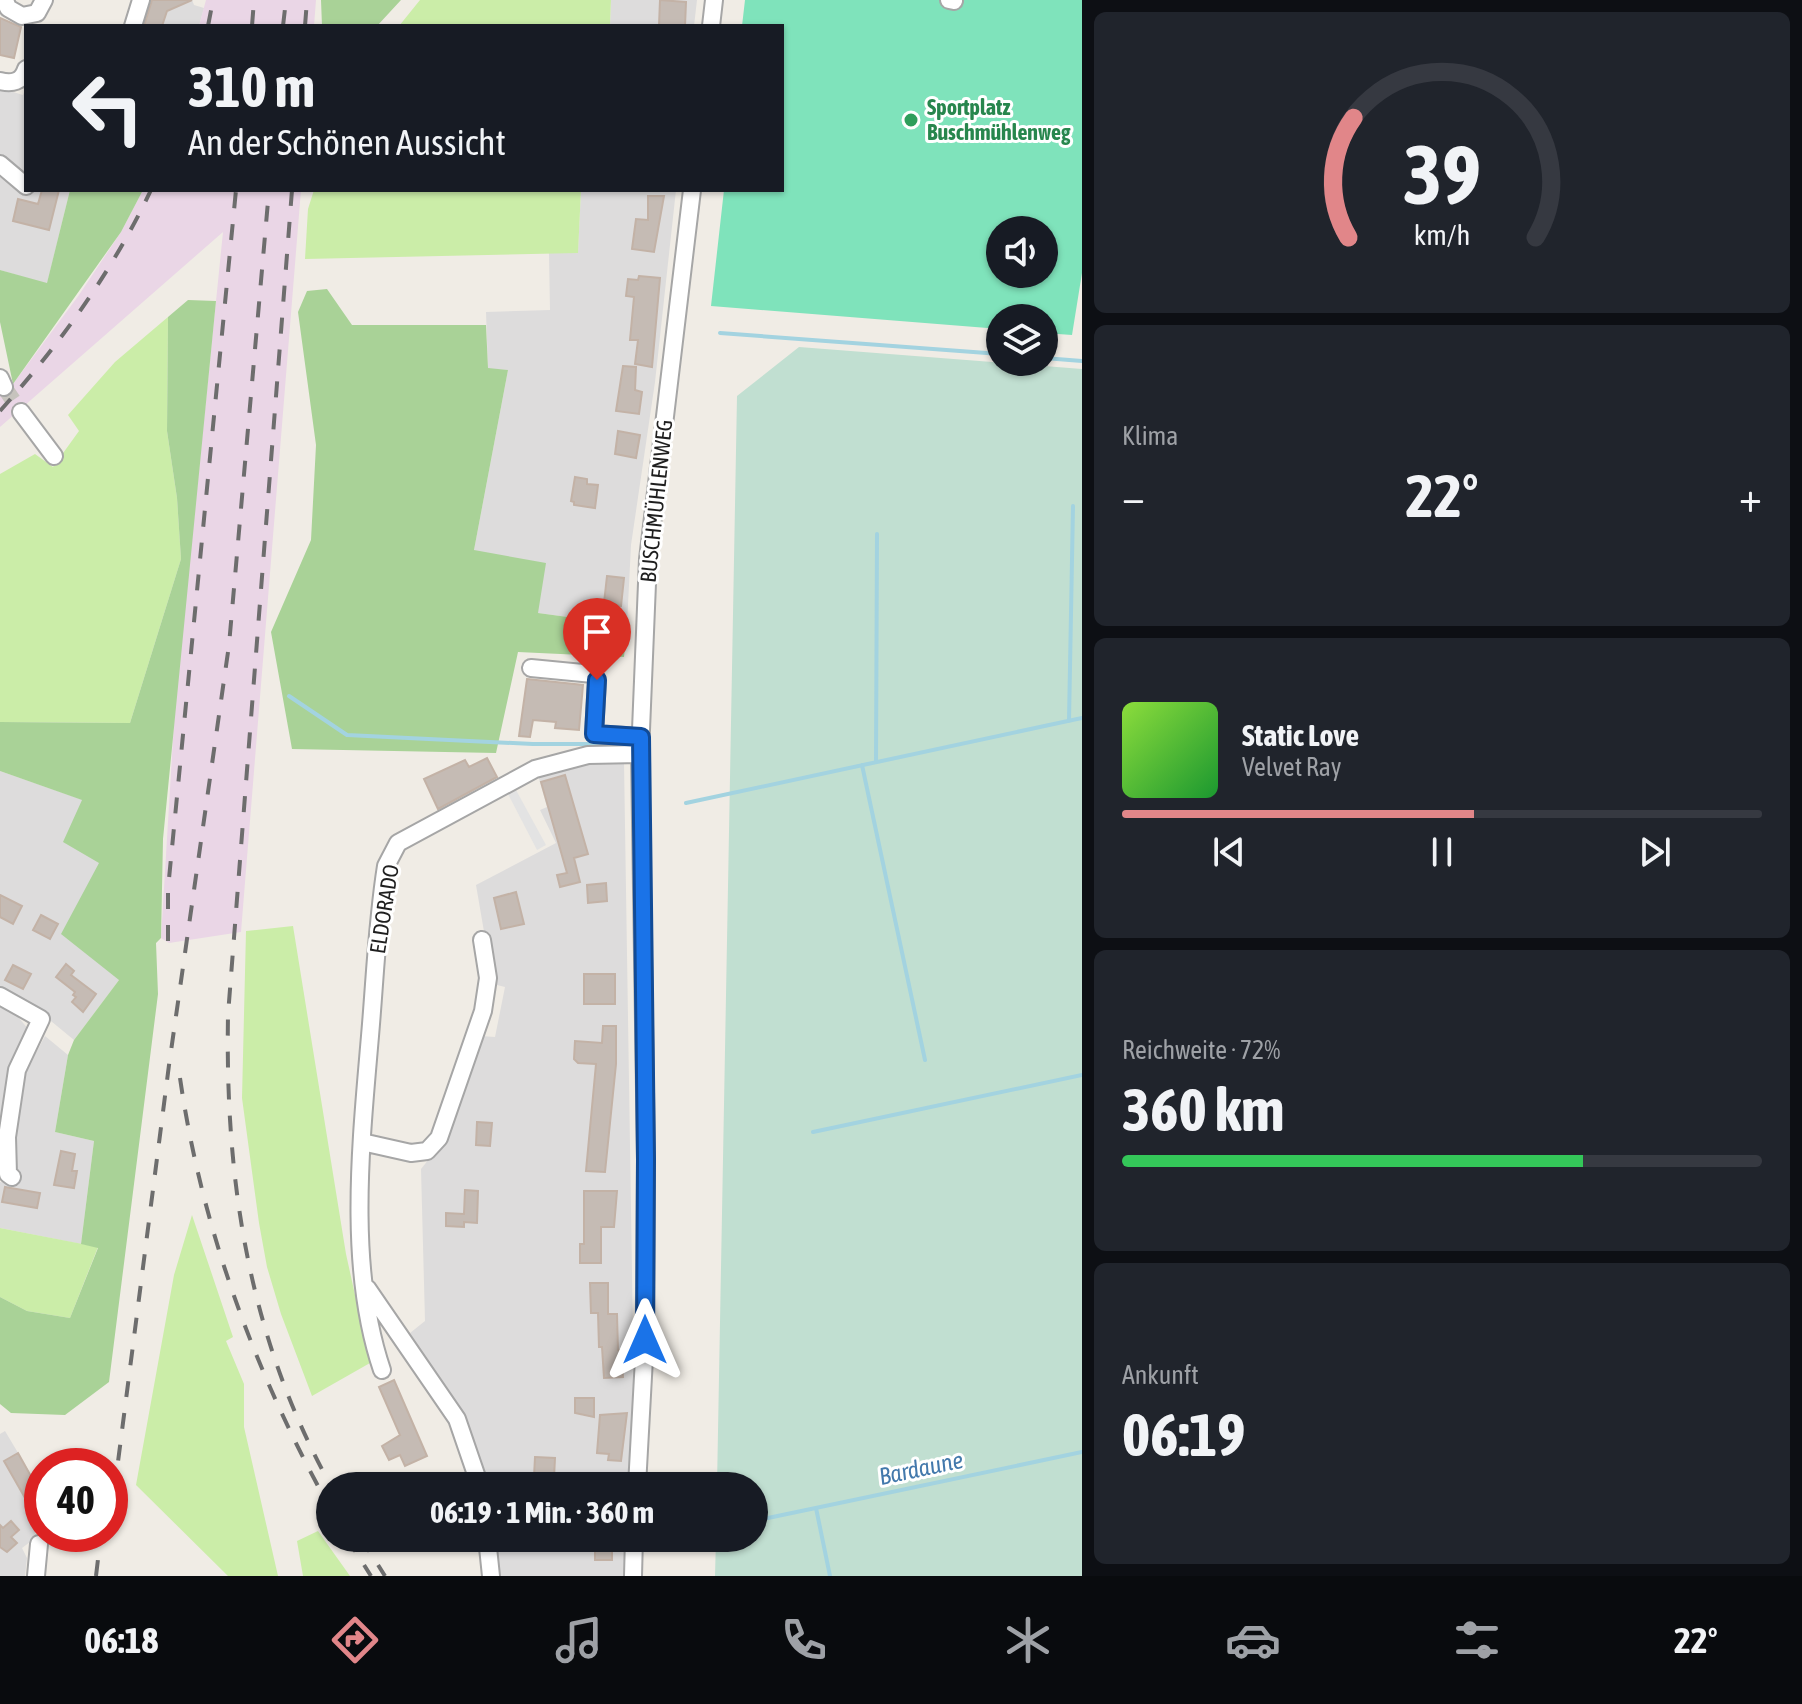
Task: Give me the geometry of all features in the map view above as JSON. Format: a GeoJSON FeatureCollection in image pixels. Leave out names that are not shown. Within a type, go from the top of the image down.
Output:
{"type":"FeatureCollection","features":[{"type":"Feature","properties":{"kind":"street"},"geometry":{"type":"LineString","coordinates":[[5,0],[14,14],[39,13]]}},
{"type":"Feature","properties":{"kind":"street"},"geometry":{"type":"LineString","coordinates":[[134,24],[141,0]]}},
{"type":"Feature","properties":{"kind":"street"},"geometry":{"type":"LineString","coordinates":[[711,24],[714,0]]}},
{"type":"Feature","properties":{"kind":"street"},"geometry":{"type":"LineString","coordinates":[[0,81],[11,84],[21,79],[24,73]]}},
{"type":"Feature","properties":{"kind":"street"},"geometry":{"type":"LineString","coordinates":[[0,164],[24,184]]}},
{"type":"Feature","properties":{"kind":"street","name":"BUSCHMÜHLENWEG"},"geometry":{"type":"LineString","coordinates":[[638,1472],[645,1340],[646,1159],[640,746],[648,559],[692,192]]}},
{"type":"Feature","properties":{"kind":"street"},"geometry":{"type":"LineString","coordinates":[[21,412],[54,456]]}},
{"type":"Feature","properties":{"kind":"street"},"geometry":{"type":"LineString","coordinates":[[531,668],[593,674],[597,680],[594,734],[640,746]]}},
{"type":"Feature","properties":{"kind":"street","name":"ELDORADO"},"geometry":{"type":"LineString","coordinates":[[382,1370],[375,1348],[366,1287],[361,1206],[362,1142],[386,866],[398,843],[535,769],[640,746]]}},
{"type":"Feature","properties":{"kind":"street"},"geometry":{"type":"LineString","coordinates":[[362,1142],[411,1153],[427,1151],[439,1138],[483,1011],[488,978],[482,940]]}},
{"type":"Feature","properties":{"kind":"street"},"geometry":{"type":"LineString","coordinates":[[0,996],[41,1019],[17,1070],[7,1137],[8,1174],[12,1177]]}},
{"type":"Feature","properties":{"kind":"street"},"geometry":{"type":"LineString","coordinates":[[366,1287],[457,1419],[475,1472]]}},
{"type":"Feature","properties":{"kind":"street"},"geometry":{"type":"LineString","coordinates":[[36,1576],[38,1552]]}},
{"type":"Feature","properties":{"kind":"street"},"geometry":{"type":"LineString","coordinates":[[488,1552],[491,1576]]}},
{"type":"Feature","properties":{"kind":"street"},"geometry":{"type":"LineString","coordinates":[[633,1576],[634,1552]]}},
{"type":"Feature","properties":{"kind":"shaded area"},"geometry":{"type":"Polygon","coordinates":[[[145,0],[192,0],[194,5],[204,8],[200,24],[138,24],[145,0]]]}},
{"type":"Feature","properties":{"kind":"shaded area"},"geometry":{"type":"Polygon","coordinates":[[[206,0],[316,0],[314,24],[200,24],[206,0]]]}},
{"type":"Feature","properties":{"kind":"shaded area"},"geometry":{"type":"Polygon","coordinates":[[[611,0],[697,0],[694,24],[610,24],[611,0]]]}},
{"type":"Feature","properties":{"kind":"shaded area"},"geometry":{"type":"Polygon","coordinates":[[[0,88],[23,95],[24,92],[24,192],[70,192],[47,284],[0,270],[0,88]]]}},
{"type":"Feature","properties":{"kind":"shaded area"},"geometry":{"type":"Polygon","coordinates":[[[142,192],[301,192],[241,932],[169,943],[161,938],[175,706],[223,232],[0,427],[0,396],[13,384],[79,295],[121,232],[142,192]]]}},
{"type":"Feature","properties":{"kind":"shaded area"},"geometry":{"type":"Polygon","coordinates":[[[581,192],[676,192],[655,382],[631,545],[627,625],[538,613],[474,550],[508,370],[488,369],[486,312],[550,310],[549,253],[578,252],[581,192]]]}},
{"type":"Feature","properties":{"kind":"shaded area"},"geometry":{"type":"Polygon","coordinates":[[[592,762],[624,762],[634,1402],[630,1472],[483,1472],[466,1425],[410,1333],[425,1321],[421,1169],[445,1139],[481,1036],[495,1037],[505,987],[493,984],[476,885],[556,843],[540,810],[547,807],[538,775],[592,762]]]}},
{"type":"Feature","properties":{"kind":"shaded area"},"geometry":{"type":"Polygon","coordinates":[[[0,771],[83,800],[99,862],[119,980],[74,1040],[40,1012],[0,987],[0,771]]]}},
{"type":"Feature","properties":{"kind":"shaded area"},"geometry":{"type":"Polygon","coordinates":[[[516,790],[546,845],[537,850],[508,794],[516,790]]]}},
{"type":"Feature","properties":{"kind":"shaded area"},"geometry":{"type":"Polygon","coordinates":[[[0,1004],[14,1012],[29,1030],[0,1150],[0,1004]]]}},
{"type":"Feature","properties":{"kind":"shaded area"},"geometry":{"type":"Polygon","coordinates":[[[45,1036],[68,1055],[55,1132],[94,1141],[81,1244],[0,1228],[0,1182],[14,1184],[16,1172],[14,1144],[24,1075],[45,1036]]]}},
{"type":"Feature","properties":{"kind":"shaded area"},"geometry":{"type":"Polygon","coordinates":[[[5,1431],[24,1463],[22,1548],[27,1558],[25,1576],[0,1576],[0,1434],[5,1431]]]}},
{"type":"Feature","properties":{"kind":"shaded area"},"geometry":{"type":"Polygon","coordinates":[[[495,1552],[625,1552],[624,1576],[498,1576],[495,1552]]]}},
{"type":"Feature","properties":{"kind":"green space"},"geometry":{"type":"Polygon","coordinates":[[[321,0],[401,0],[379,24],[322,24],[321,0]]]}},
{"type":"Feature","properties":{"kind":"green space"},"geometry":{"type":"Polygon","coordinates":[[[420,0],[611,0],[610,24],[401,24],[420,0]]]}},
{"type":"Feature","properties":{"kind":"green space"},"geometry":{"type":"Polygon","coordinates":[[[745,0],[1082,0],[1082,273],[1072,335],[1058,334],[1058,304],[986,304],[986,328],[711,306],[724,192],[784,192],[784,24],[742,24],[745,0]]]}},
{"type":"Feature","properties":{"kind":"green space"},"geometry":{"type":"Polygon","coordinates":[[[70,192],[142,192],[121,232],[13,384],[0,322],[0,270],[47,283],[70,192]]]}},
{"type":"Feature","properties":{"kind":"green space"},"geometry":{"type":"Polygon","coordinates":[[[313,192],[581,192],[578,253],[305,259],[308,209],[313,192]]]}},
{"type":"Feature","properties":{"kind":"green space"},"geometry":{"type":"Polygon","coordinates":[[[327,289],[352,325],[486,325],[488,368],[508,370],[474,550],[546,563],[538,613],[627,625],[624,657],[518,652],[496,753],[292,749],[271,632],[311,540],[316,445],[298,312],[307,291],[327,289]]]}},
{"type":"Feature","properties":{"kind":"green space"},"geometry":{"type":"Polygon","coordinates":[[[188,300],[216,301],[163,839],[161,938],[156,943],[158,994],[109,1382],[65,1415],[11,1413],[0,1404],[0,1297],[27,1311],[70,1318],[98,1248],[81,1244],[94,1141],[55,1132],[68,1055],[74,1040],[119,980],[61,934],[99,863],[63,842],[82,800],[0,771],[0,722],[130,723],[181,559],[177,498],[167,431],[168,317],[188,300]]]}},
{"type":"Feature","properties":{"kind":"green space"},"geometry":{"type":"Polygon","coordinates":[[[168,317],[167,431],[177,498],[181,559],[130,723],[0,722],[0,474],[35,454],[53,467],[79,431],[68,415],[115,362],[168,317]]]}},
{"type":"Feature","properties":{"kind":"green space"},"geometry":{"type":"Polygon","coordinates":[[[799,347],[986,362],[986,376],[1058,376],[1058,367],[1082,369],[1082,1576],[715,1576],[716,1552],[768,1552],[768,1472],[717,1472],[737,396],[799,347]]]}},
{"type":"Feature","properties":{"kind":"green space"},"geometry":{"type":"Polygon","coordinates":[[[293,926],[346,1254],[370,1363],[312,1396],[267,1267],[242,1098],[246,931],[293,926]]]}},
{"type":"Feature","properties":{"kind":"green space"},"geometry":{"type":"Polygon","coordinates":[[[192,1215],[233,1337],[226,1341],[244,1384],[244,1427],[278,1576],[228,1576],[136,1485],[174,1275],[192,1215]]]}},
{"type":"Feature","properties":{"kind":"green space"},"geometry":{"type":"Polygon","coordinates":[[[0,1228],[98,1247],[70,1318],[27,1311],[0,1297],[0,1228]]]}},
{"type":"Feature","properties":{"kind":"green space"},"geometry":{"type":"Polygon","coordinates":[[[316,1532],[316,1552],[333,1552],[350,1576],[303,1576],[297,1541],[316,1532]]]}},
{"type":"Feature","properties":{"kind":"building"},"geometry":{"type":"Polygon","coordinates":[[[152,0],[192,0],[167,11],[163,24],[145,24],[152,0]]]}},
{"type":"Feature","properties":{"kind":"building"},"geometry":{"type":"Polygon","coordinates":[[[660,0],[686,2],[685,24],[659,24],[660,0]]]}},
{"type":"Feature","properties":{"kind":"building"},"geometry":{"type":"Polygon","coordinates":[[[0,18],[21,27],[14,58],[0,55],[0,18]]]}},
{"type":"Feature","properties":{"kind":"building"},"geometry":{"type":"Polygon","coordinates":[[[41,192],[58,192],[49,230],[13,221],[18,199],[38,204],[41,192]]]}},
{"type":"Feature","properties":{"kind":"building"},"geometry":{"type":"Polygon","coordinates":[[[648,196],[664,196],[654,252],[632,249],[636,219],[648,220],[648,196]]]}},
{"type":"Feature","properties":{"kind":"building"},"geometry":{"type":"Polygon","coordinates":[[[639,276],[660,278],[652,367],[635,364],[638,340],[630,340],[634,297],[626,296],[628,279],[638,280],[639,276]]]}},
{"type":"Feature","properties":{"kind":"building"},"geometry":{"type":"Polygon","coordinates":[[[623,366],[636,367],[635,390],[642,392],[639,414],[616,411],[623,366]]]}},
{"type":"Feature","properties":{"kind":"building"},"geometry":{"type":"Polygon","coordinates":[[[618,431],[640,435],[636,458],[615,454],[618,431]]]}},
{"type":"Feature","properties":{"kind":"building"},"geometry":{"type":"Polygon","coordinates":[[[575,477],[587,479],[587,484],[598,485],[595,508],[574,505],[571,501],[575,477]]]}},
{"type":"Feature","properties":{"kind":"building"},"geometry":{"type":"Polygon","coordinates":[[[607,576],[624,578],[621,606],[604,603],[607,576]]]}},
{"type":"Feature","properties":{"kind":"building"},"geometry":{"type":"Polygon","coordinates":[[[527,679],[583,685],[579,730],[555,728],[556,722],[533,720],[530,737],[519,736],[527,679]]]}},
{"type":"Feature","properties":{"kind":"building"},"geometry":{"type":"Polygon","coordinates":[[[487,758],[497,777],[438,809],[424,779],[465,760],[469,767],[487,758]]]}},
{"type":"Feature","properties":{"kind":"building"},"geometry":{"type":"Polygon","coordinates":[[[565,775],[588,854],[574,858],[580,882],[560,887],[557,875],[567,873],[541,782],[565,775]]]}},
{"type":"Feature","properties":{"kind":"building"},"geometry":{"type":"Polygon","coordinates":[[[606,883],[607,901],[588,903],[587,885],[606,883]]]}},
{"type":"Feature","properties":{"kind":"building"},"geometry":{"type":"Polygon","coordinates":[[[516,892],[524,924],[501,929],[494,898],[516,892]]]}},
{"type":"Feature","properties":{"kind":"building"},"geometry":{"type":"Polygon","coordinates":[[[0,895],[22,906],[13,924],[0,917],[0,895]]]}},
{"type":"Feature","properties":{"kind":"building"},"geometry":{"type":"Polygon","coordinates":[[[41,915],[58,924],[50,939],[33,930],[41,915]]]}},
{"type":"Feature","properties":{"kind":"building"},"geometry":{"type":"Polygon","coordinates":[[[66,964],[74,971],[71,975],[96,994],[83,1012],[72,1002],[75,992],[56,977],[66,964]]]}},
{"type":"Feature","properties":{"kind":"building"},"geometry":{"type":"Polygon","coordinates":[[[13,965],[31,974],[23,989],[5,980],[13,965]]]}},
{"type":"Feature","properties":{"kind":"building"},"geometry":{"type":"Polygon","coordinates":[[[584,974],[615,974],[615,1004],[584,1004],[584,974]]]}},
{"type":"Feature","properties":{"kind":"building"},"geometry":{"type":"Polygon","coordinates":[[[603,1026],[616,1026],[616,1064],[605,1172],[586,1171],[596,1064],[578,1063],[574,1059],[575,1041],[602,1043],[603,1026]]]}},
{"type":"Feature","properties":{"kind":"building"},"geometry":{"type":"Polygon","coordinates":[[[477,1122],[492,1123],[490,1146],[476,1145],[477,1122]]]}},
{"type":"Feature","properties":{"kind":"building"},"geometry":{"type":"Polygon","coordinates":[[[61,1151],[75,1154],[72,1171],[77,1171],[74,1188],[54,1185],[61,1151]]]}},
{"type":"Feature","properties":{"kind":"building"},"geometry":{"type":"Polygon","coordinates":[[[5,1187],[40,1193],[37,1208],[2,1202],[5,1187]]]}},
{"type":"Feature","properties":{"kind":"building"},"geometry":{"type":"Polygon","coordinates":[[[465,1190],[478,1191],[477,1223],[464,1222],[464,1227],[446,1226],[446,1213],[464,1214],[465,1190]]]}},
{"type":"Feature","properties":{"kind":"building"},"geometry":{"type":"Polygon","coordinates":[[[584,1191],[617,1191],[614,1227],[601,1227],[601,1263],[580,1263],[580,1244],[584,1244],[584,1191]]]}},
{"type":"Feature","properties":{"kind":"building"},"geometry":{"type":"Polygon","coordinates":[[[590,1283],[608,1283],[608,1314],[617,1314],[618,1350],[621,1350],[623,1377],[604,1378],[598,1313],[591,1313],[590,1283]]]}},
{"type":"Feature","properties":{"kind":"building"},"geometry":{"type":"Polygon","coordinates":[[[394,1380],[427,1456],[405,1466],[400,1455],[389,1460],[382,1446],[400,1435],[379,1387],[394,1380]]]}},
{"type":"Feature","properties":{"kind":"building"},"geometry":{"type":"Polygon","coordinates":[[[575,1398],[594,1398],[594,1417],[575,1413],[575,1398]]]}},
{"type":"Feature","properties":{"kind":"building"},"geometry":{"type":"Polygon","coordinates":[[[627,1413],[621,1461],[608,1460],[609,1454],[597,1453],[600,1415],[627,1413]]]}},
{"type":"Feature","properties":{"kind":"building"},"geometry":{"type":"Polygon","coordinates":[[[18,1453],[24,1464],[24,1496],[4,1461],[18,1453]]]}},
{"type":"Feature","properties":{"kind":"building"},"geometry":{"type":"Polygon","coordinates":[[[535,1457],[555,1458],[554,1472],[534,1472],[535,1457]]]}},
{"type":"Feature","properties":{"kind":"building"},"geometry":{"type":"Polygon","coordinates":[[[11,1521],[19,1530],[11,1537],[17,1543],[7,1552],[0,1547],[0,1525],[3,1528],[11,1521]]]}},
{"type":"Feature","properties":{"kind":"building"},"geometry":{"type":"Polygon","coordinates":[[[595,1552],[612,1552],[612,1560],[595,1560],[595,1552]]]}},
{"type":"Feature","properties":{"kind":"waterway"},"geometry":{"type":"LineString","coordinates":[[720,333],[986,353]]}},
{"type":"Feature","properties":{"kind":"waterway"},"geometry":{"type":"LineString","coordinates":[[1058,359],[1082,361]]}},
{"type":"Feature","properties":{"kind":"waterway"},"geometry":{"type":"LineString","coordinates":[[1069,721],[1073,506]]}},
{"type":"Feature","properties":{"kind":"waterway"},"geometry":{"type":"LineString","coordinates":[[876,762],[877,534]]}},
{"type":"Feature","properties":{"kind":"waterway"},"geometry":{"type":"LineString","coordinates":[[289,696],[347,735],[533,744],[618,744]]}},
{"type":"Feature","properties":{"kind":"waterway"},"geometry":{"type":"LineString","coordinates":[[686,803],[1082,718]]}},
{"type":"Feature","properties":{"kind":"waterway"},"geometry":{"type":"LineString","coordinates":[[862,765],[925,1060]]}},
{"type":"Feature","properties":{"kind":"waterway"},"geometry":{"type":"LineString","coordinates":[[813,1132],[1082,1075]]}},
{"type":"Feature","properties":{"kind":"waterway","name":"Bardaune"},"geometry":{"type":"LineString","coordinates":[[768,1518],[1082,1452]]}},
{"type":"Feature","properties":{"kind":"waterway"},"geometry":{"type":"LineString","coordinates":[[816,1508],[830,1576]]}},
{"type":"Feature","properties":{"kind":"tunnel"},"geometry":{"type":"LineString","coordinates":[[4,387],[21,412]]}},
{"type":"Feature","properties":{"kind":"railway"},"geometry":{"type":"LineString","coordinates":[[208,24],[213,0]]}},
{"type":"Feature","properties":{"kind":"railway"},"geometry":{"type":"LineString","coordinates":[[252,24],[254,0]]}},
{"type":"Feature","properties":{"kind":"railway"},"geometry":{"type":"LineString","coordinates":[[283,24],[286,0]]}},
{"type":"Feature","properties":{"kind":"railway"},"geometry":{"type":"LineString","coordinates":[[305,24],[307,0]]}},
{"type":"Feature","properties":{"kind":"railway"},"geometry":{"type":"LineString","coordinates":[[0,411],[83,306],[119,250],[150,192]]}},
{"type":"Feature","properties":{"kind":"railway"},"geometry":{"type":"LineString","coordinates":[[168,941],[168,889],[236,192]]}},
{"type":"Feature","properties":{"kind":"railway"},"geometry":{"type":"LineString","coordinates":[[120,1448],[169,1065],[229,645],[269,192]]}},
{"type":"Feature","properties":{"kind":"railway"},"geometry":{"type":"LineString","coordinates":[[292,192],[228,1015],[228,1077],[238,1198],[262,1316],[280,1373],[324,1472]]}},
{"type":"Feature","properties":{"kind":"railway"},"geometry":{"type":"LineString","coordinates":[[180,1078],[202,1191],[236,1300],[278,1406],[316,1482]]}},
{"type":"Feature","properties":{"kind":"railway"},"geometry":{"type":"LineString","coordinates":[[96,1576],[99,1552]]}},
{"type":"Feature","properties":{"kind":"railway"},"geometry":{"type":"LineString","coordinates":[[356,1552],[371,1576]]}},
{"type":"Feature","properties":{"kind":"railway"},"geometry":{"type":"LineString","coordinates":[[370,1552],[385,1576]]}},
{"type":"Feature","properties":{"kind":"place","name":"Sportplatz Buschmühlenweg"},"geometry":{"type":"Point","coordinates":[911,120]}},
{"type":"Feature","properties":{"kind":"route"},"geometry":{"type":"LineString","coordinates":[[597,680],[594,734],[641,737],[645,1340]]}}]}
